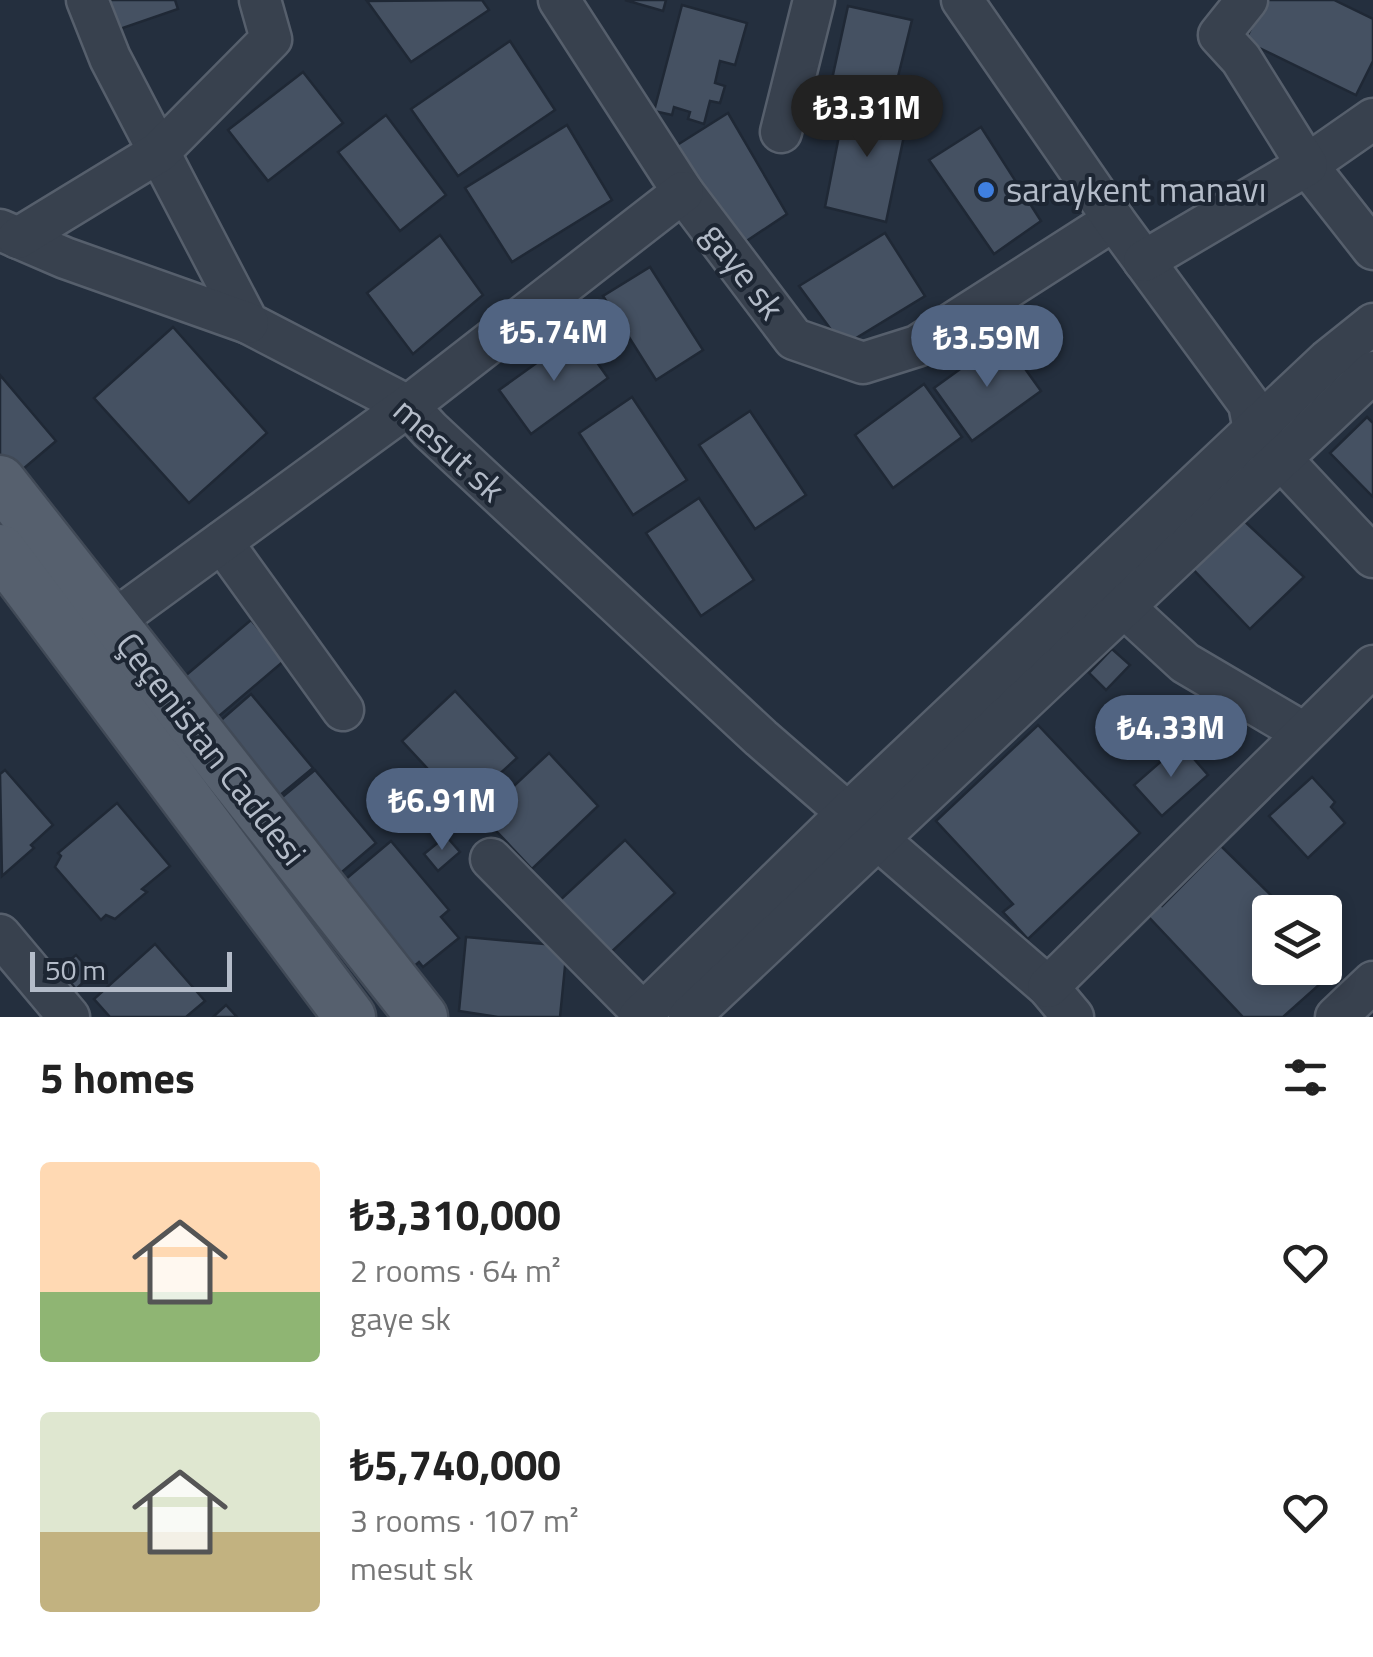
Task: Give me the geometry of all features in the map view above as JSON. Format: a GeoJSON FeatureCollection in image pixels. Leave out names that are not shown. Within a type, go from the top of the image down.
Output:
{"type":"FeatureCollection","features":[{"type":"Feature","properties":{"kind":"main road","name":"Çeçenistan Caddesi"},"geometry":{"type":"LineString","coordinates":[[0,481],[422,1017]]}},
{"type":"Feature","properties":{"kind":"main road","name":"Çeçenistan Caddesi"},"geometry":{"type":"LineString","coordinates":[[0,550],[350,1017]]}},
{"type":"Feature","properties":{"kind":"street"},"geometry":{"type":"LineString","coordinates":[[87,0],[110,58],[248,323]]}},
{"type":"Feature","properties":{"kind":"street"},"geometry":{"type":"LineString","coordinates":[[9,234],[159,152],[271,39],[260,0]]}},
{"type":"Feature","properties":{"kind":"street","name":"gaye sk"},"geometry":{"type":"LineString","coordinates":[[559,0],[682,192],[794,338],[863,363],[917,346],[1114,220]]}},
{"type":"Feature","properties":{"kind":"street"},"geometry":{"type":"LineString","coordinates":[[782,132],[814,0]]}},
{"type":"Feature","properties":{"kind":"street"},"geometry":{"type":"LineString","coordinates":[[962,0],[1114,220],[1248,404],[1267,444],[1373,557]]}},
{"type":"Feature","properties":{"kind":"street"},"geometry":{"type":"LineString","coordinates":[[1247,0],[1219,35],[1241,59],[1307,165],[1373,249]]}},
{"type":"Feature","properties":{"kind":"street"},"geometry":{"type":"LineString","coordinates":[[1144,262],[1307,165],[1373,119]]}},
{"type":"Feature","properties":{"kind":"street"},"geometry":{"type":"LineString","coordinates":[[112,622],[408,406],[682,192]]}},
{"type":"Feature","properties":{"kind":"street","name":"mesut sk"},"geometry":{"type":"LineString","coordinates":[[9,234],[248,323],[408,406],[444,444],[1061,1002]]}},
{"type":"Feature","properties":{"kind":"street"},"geometry":{"type":"LineString","coordinates":[[491,859],[641,1015],[1124,606],[1267,444],[1328,360],[1373,324]]}},
{"type":"Feature","properties":{"kind":"street"},"geometry":{"type":"LineString","coordinates":[[689,1017],[863,826],[1267,444],[1373,372]]}},
{"type":"Feature","properties":{"kind":"street"},"geometry":{"type":"LineString","coordinates":[[222,542],[343,710]]}},
{"type":"Feature","properties":{"kind":"street"},"geometry":{"type":"LineString","coordinates":[[1124,606],[1185,662],[1304,734]]}},
{"type":"Feature","properties":{"kind":"street"},"geometry":{"type":"LineString","coordinates":[[1061,1002],[1304,734],[1373,666]]}},
{"type":"Feature","properties":{"kind":"street"},"geometry":{"type":"LineString","coordinates":[[0,935],[64,1015]]}},
{"type":"Feature","properties":{"kind":"street"},"geometry":{"type":"LineString","coordinates":[[1336,1017],[1373,982]]}},
{"type":"Feature","properties":{"kind":"building"},"geometry":{"type":"Polygon","coordinates":[[[107,0],[175,0],[178,9],[117,30],[107,0]]]}},
{"type":"Feature","properties":{"kind":"building"},"geometry":{"type":"Polygon","coordinates":[[[482,0],[489,10],[411,62],[367,1],[482,0]]]}},
{"type":"Feature","properties":{"kind":"building"},"geometry":{"type":"Polygon","coordinates":[[[625,0],[666,0],[663,11],[625,0]]]}},
{"type":"Feature","properties":{"kind":"building"},"geometry":{"type":"Polygon","coordinates":[[[1265,0],[1334,0],[1373,19],[1373,61],[1356,95],[1245,41],[1265,0]]]}},
{"type":"Feature","properties":{"kind":"building"},"geometry":{"type":"Polygon","coordinates":[[[682,5],[747,23],[735,65],[720,61],[715,83],[725,86],[720,103],[710,101],[704,124],[688,119],[690,112],[674,107],[672,115],[654,111],[682,5]]]}},
{"type":"Feature","properties":{"kind":"building"},"geometry":{"type":"Polygon","coordinates":[[[848,6],[912,20],[892,101],[829,93],[848,6]]]}},
{"type":"Feature","properties":{"kind":"building"},"geometry":{"type":"Polygon","coordinates":[[[510,41],[555,110],[458,176],[411,109],[510,41]]]}},
{"type":"Feature","properties":{"kind":"building"},"geometry":{"type":"Polygon","coordinates":[[[303,72],[343,123],[268,181],[228,130],[303,72]]]}},
{"type":"Feature","properties":{"kind":"building"},"geometry":{"type":"Polygon","coordinates":[[[846,100],[909,112],[886,222],[825,207],[846,100]]]}},
{"type":"Feature","properties":{"kind":"building"},"geometry":{"type":"Polygon","coordinates":[[[728,113],[787,214],[742,244],[674,147],[728,113]]]}},
{"type":"Feature","properties":{"kind":"building"},"geometry":{"type":"Polygon","coordinates":[[[386,115],[446,195],[400,231],[338,152],[386,115]]]}},
{"type":"Feature","properties":{"kind":"building"},"geometry":{"type":"Polygon","coordinates":[[[567,125],[612,200],[512,262],[465,188],[567,125]]]}},
{"type":"Feature","properties":{"kind":"building"},"geometry":{"type":"Polygon","coordinates":[[[981,127],[1041,221],[994,254],[929,160],[981,127]]]}},
{"type":"Feature","properties":{"kind":"building"},"geometry":{"type":"Polygon","coordinates":[[[885,233],[925,296],[843,346],[799,286],[885,233]]]}},
{"type":"Feature","properties":{"kind":"building"},"geometry":{"type":"Polygon","coordinates":[[[440,235],[483,295],[413,354],[367,293],[440,235]]]}},
{"type":"Feature","properties":{"kind":"building"},"geometry":{"type":"Polygon","coordinates":[[[650,267],[703,350],[656,380],[603,296],[650,267]]]}},
{"type":"Feature","properties":{"kind":"building"},"geometry":{"type":"Polygon","coordinates":[[[173,327],[267,433],[189,503],[94,398],[173,327]]]}},
{"type":"Feature","properties":{"kind":"building"},"geometry":{"type":"Polygon","coordinates":[[[577,334],[608,378],[531,434],[499,390],[577,334]]]}},
{"type":"Feature","properties":{"kind":"building"},"geometry":{"type":"Polygon","coordinates":[[[1003,338],[1041,391],[972,441],[934,388],[1003,338]]]}},
{"type":"Feature","properties":{"kind":"building"},"geometry":{"type":"Polygon","coordinates":[[[0,375],[56,441],[16,475],[0,455],[0,375]]]}},
{"type":"Feature","properties":{"kind":"building"},"geometry":{"type":"Polygon","coordinates":[[[924,384],[962,437],[893,488],[855,435],[924,384]]]}},
{"type":"Feature","properties":{"kind":"building"},"geometry":{"type":"Polygon","coordinates":[[[632,397],[687,480],[633,515],[579,433],[632,397]]]}},
{"type":"Feature","properties":{"kind":"building"},"geometry":{"type":"Polygon","coordinates":[[[750,411],[806,495],[755,529],[699,445],[750,411]]]}},
{"type":"Feature","properties":{"kind":"building"},"geometry":{"type":"Polygon","coordinates":[[[1367,417],[1373,423],[1373,497],[1330,453],[1367,417]]]}},
{"type":"Feature","properties":{"kind":"building"},"geometry":{"type":"Polygon","coordinates":[[[699,498],[754,580],[701,616],[646,533],[699,498]]]}},
{"type":"Feature","properties":{"kind":"building"},"geometry":{"type":"Polygon","coordinates":[[[1240,517],[1304,577],[1250,629],[1190,566],[1240,517]]]}},
{"type":"Feature","properties":{"kind":"building"},"geometry":{"type":"Polygon","coordinates":[[[251,620],[285,660],[212,722],[178,682],[251,620]]]}},
{"type":"Feature","properties":{"kind":"building"},"geometry":{"type":"Polygon","coordinates":[[[1112,649],[1130,665],[1106,690],[1089,673],[1112,649]]]}},
{"type":"Feature","properties":{"kind":"building"},"geometry":{"type":"Polygon","coordinates":[[[455,691],[517,758],[463,807],[402,741],[455,691]]]}},
{"type":"Feature","properties":{"kind":"building"},"geometry":{"type":"Polygon","coordinates":[[[251,694],[313,768],[273,801],[212,728],[251,694]]]}},
{"type":"Feature","properties":{"kind":"building"},"geometry":{"type":"Polygon","coordinates":[[[1038,725],[1140,833],[1028,939],[1003,912],[1013,904],[936,821],[1038,725]]]}},
{"type":"Feature","properties":{"kind":"building"},"geometry":{"type":"Polygon","coordinates":[[[1181,744],[1208,775],[1162,816],[1134,785],[1181,744]]]}},
{"type":"Feature","properties":{"kind":"building"},"geometry":{"type":"Polygon","coordinates":[[[549,753],[598,806],[532,869],[482,816],[549,753]]]}},
{"type":"Feature","properties":{"kind":"building"},"geometry":{"type":"Polygon","coordinates":[[[5,770],[53,825],[2,876],[0,774],[5,770]]]}},
{"type":"Feature","properties":{"kind":"building"},"geometry":{"type":"Polygon","coordinates":[[[315,770],[376,843],[336,877],[275,803],[315,770]]]}},
{"type":"Feature","properties":{"kind":"building"},"geometry":{"type":"Polygon","coordinates":[[[1312,777],[1335,802],[1331,807],[1345,823],[1308,858],[1269,816],[1312,777]]]}},
{"type":"Feature","properties":{"kind":"building"},"geometry":{"type":"Polygon","coordinates":[[[117,803],[170,866],[115,919],[106,915],[101,920],[55,867],[61,856],[58,853],[117,803]]]}},
{"type":"Feature","properties":{"kind":"building"},"geometry":{"type":"Polygon","coordinates":[[[446,836],[460,852],[438,871],[424,854],[446,836]]]}},
{"type":"Feature","properties":{"kind":"building"},"geometry":{"type":"Polygon","coordinates":[[[625,840],[675,893],[608,955],[558,902],[625,840]]]}},
{"type":"Feature","properties":{"kind":"building"},"geometry":{"type":"Polygon","coordinates":[[[391,841],[449,910],[441,917],[459,938],[423,967],[419,962],[405,974],[334,889],[391,841]]]}},
{"type":"Feature","properties":{"kind":"building"},"geometry":{"type":"Polygon","coordinates":[[[1221,846],[1271,895],[1252,895],[1252,985],[1319,985],[1283,1017],[1243,1017],[1145,913],[1153,902],[1162,906],[1221,846]]]}},
{"type":"Feature","properties":{"kind":"building"},"geometry":{"type":"Polygon","coordinates":[[[466,937],[567,946],[560,1017],[498,1017],[459,1011],[466,937]]]}},
{"type":"Feature","properties":{"kind":"building"},"geometry":{"type":"Polygon","coordinates":[[[155,944],[205,1001],[186,1017],[110,1017],[94,999],[155,944]]]}},
{"type":"Feature","properties":{"kind":"building"},"geometry":{"type":"Polygon","coordinates":[[[76,955],[93,974],[76,989],[59,969],[76,955]]]}},
{"type":"Feature","properties":{"kind":"building"},"geometry":{"type":"Polygon","coordinates":[[[226,1005],[237,1017],[213,1017],[226,1005]]]}},
{"type":"Feature","properties":{"kind":"place","name":"saraykent manavı"},"geometry":{"type":"Point","coordinates":[986,190]}}]}
